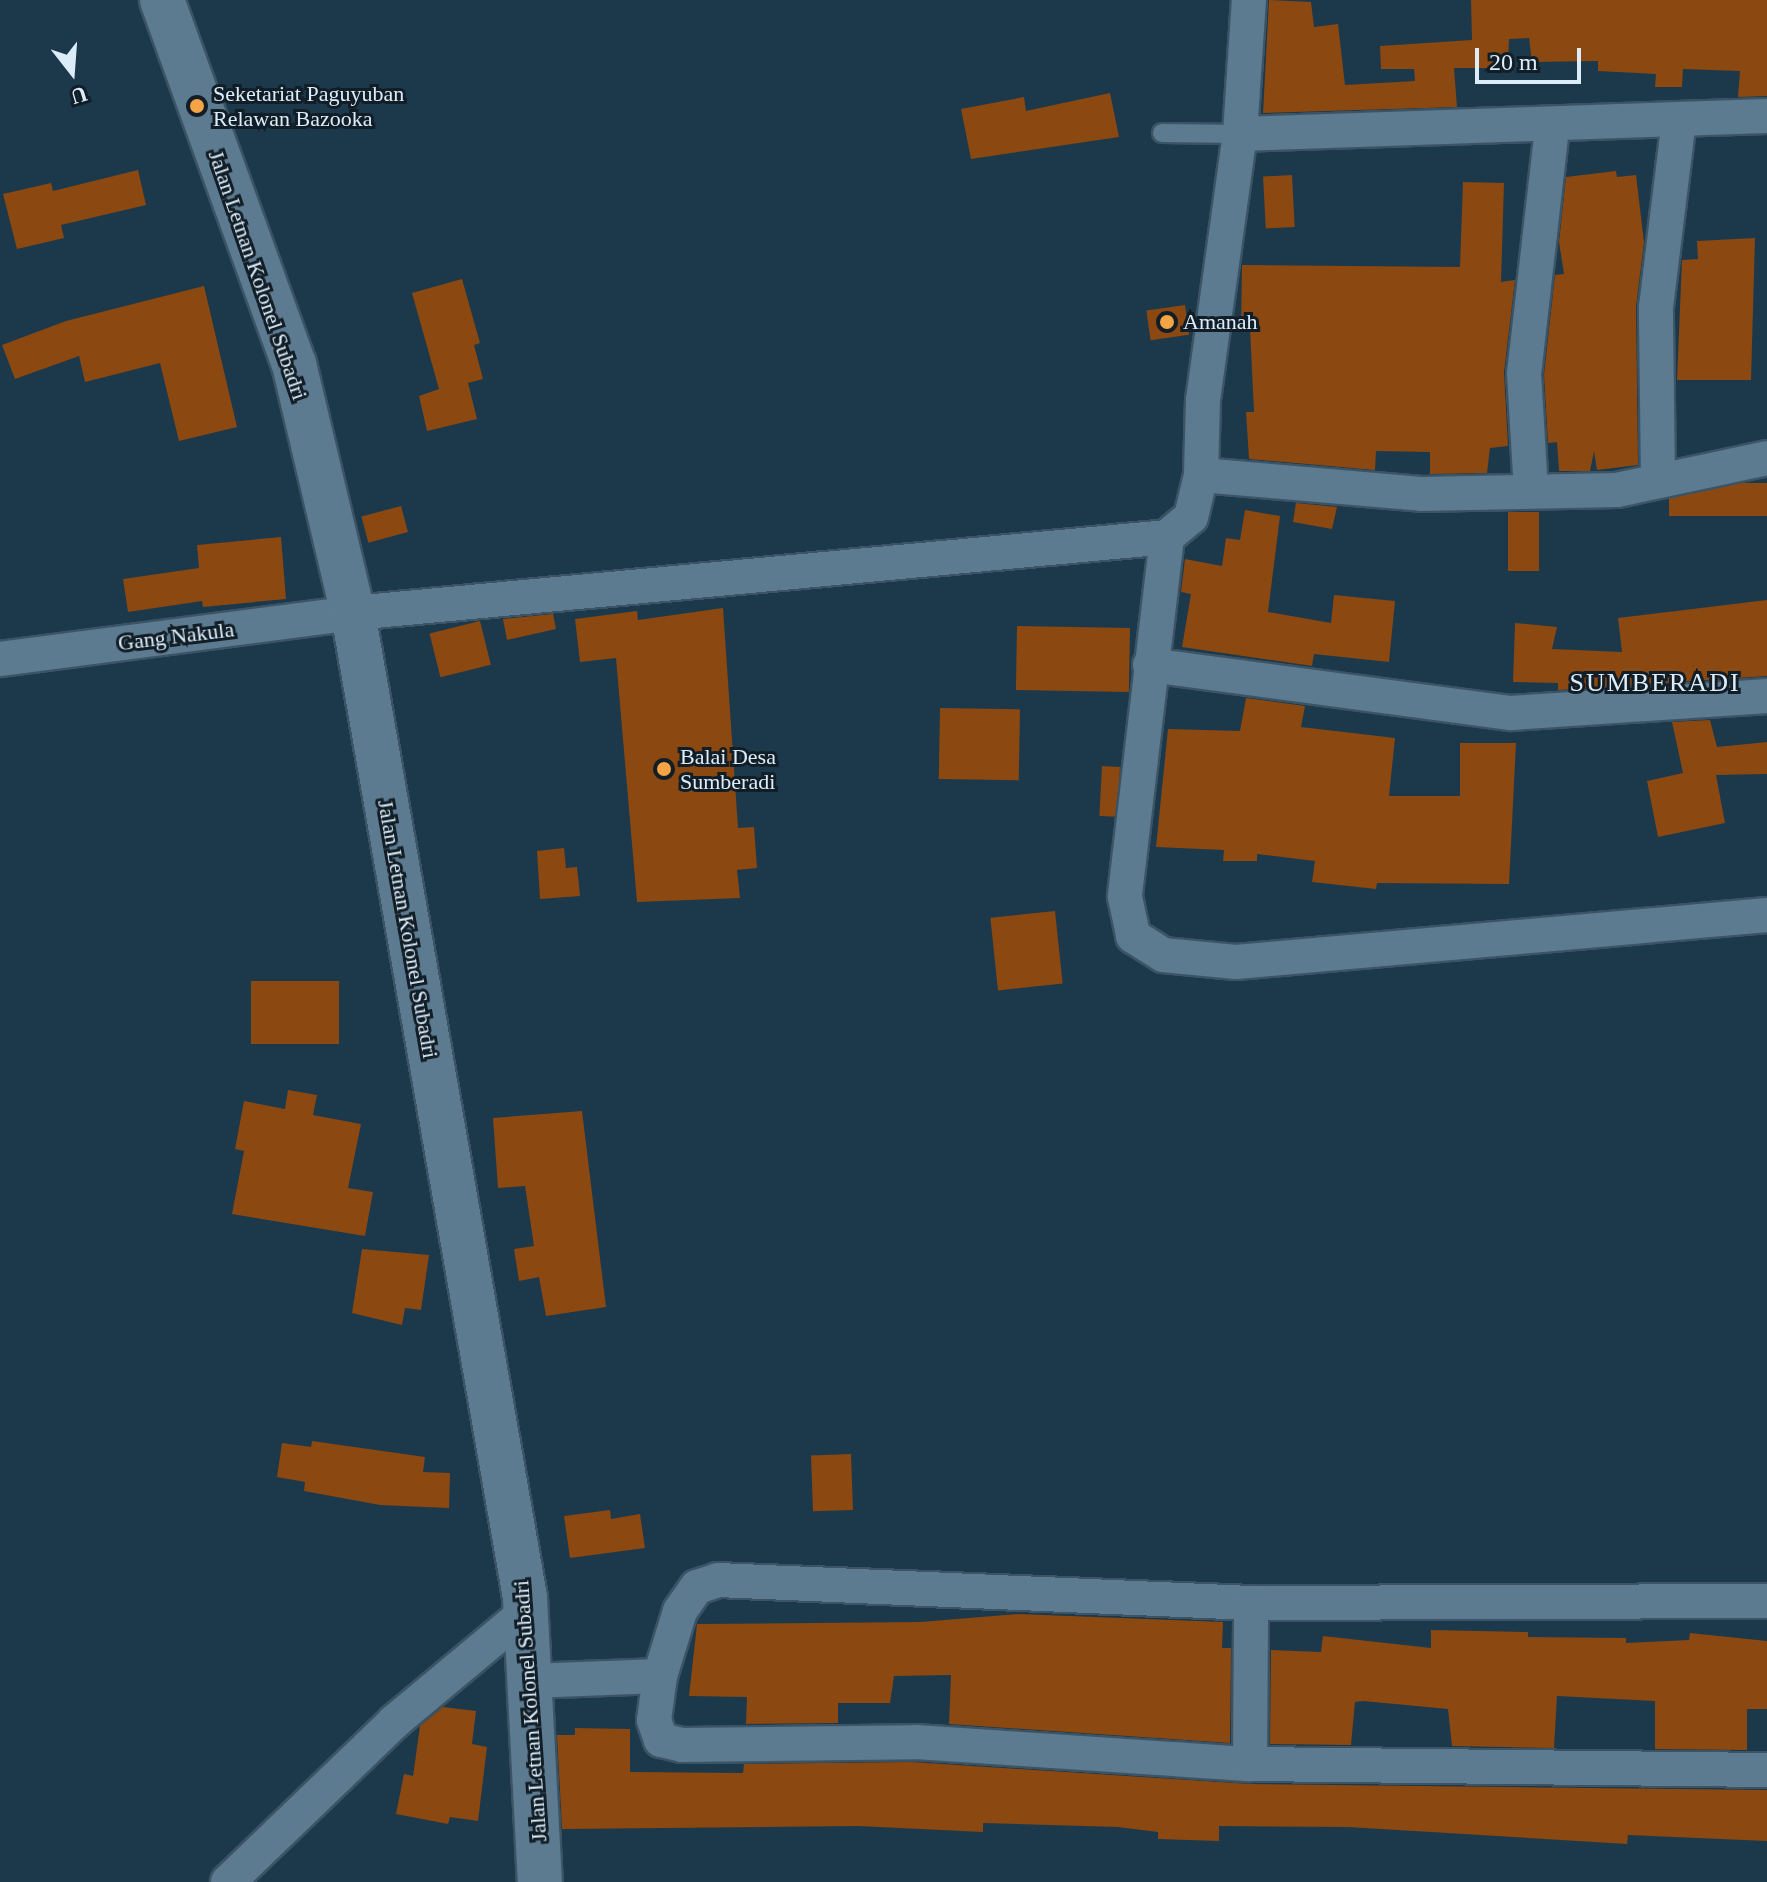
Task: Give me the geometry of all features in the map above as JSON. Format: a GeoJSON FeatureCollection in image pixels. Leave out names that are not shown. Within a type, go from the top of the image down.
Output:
{"type":"FeatureCollection","features":[{"type":"Feature","properties":{"kind":"main road","name":"Jalan Letnan Kolonel Subadri"},"geometry":{"type":"LineString","coordinates":[[162,0],[294,364],[353,613],[525,1613],[540,1882]]}},
{"type":"Feature","properties":{"kind":"street"},"geometry":{"type":"LineString","coordinates":[[1249,0],[1240,134],[1203,400],[1201,475],[1191,517],[1167,537],[1150,665],[1125,897],[1133,936],[1163,955],[1236,962],[1767,915]]}},
{"type":"Feature","properties":{"kind":"street"},"geometry":{"type":"LineString","coordinates":[[1240,134],[1552,127],[1767,116]]}},
{"type":"Feature","properties":{"kind":"street"},"geometry":{"type":"LineString","coordinates":[[1658,481],[1656,307],[1679,119]]}},
{"type":"Feature","properties":{"kind":"street"},"geometry":{"type":"LineString","coordinates":[[1531,491],[1525,359],[1552,127]]}},
{"type":"Feature","properties":{"kind":"street"},"geometry":{"type":"LineString","coordinates":[[1201,475],[1421,494],[1617,490],[1767,458]]}},
{"type":"Feature","properties":{"kind":"street","name":"Gang Nakula"},"geometry":{"type":"LineString","coordinates":[[0,659],[353,613],[1167,537]]}},
{"type":"Feature","properties":{"kind":"street"},"geometry":{"type":"LineString","coordinates":[[1150,665],[1511,713],[1767,696]]}},
{"type":"Feature","properties":{"kind":"street"},"geometry":{"type":"LineString","coordinates":[[1767,1601],[1251,1603],[718,1580],[697,1587],[680,1611],[660,1676],[654,1720],[661,1740],[682,1745],[916,1742],[1250,1764],[1767,1770]]}},
{"type":"Feature","properties":{"kind":"street"},"geometry":{"type":"LineString","coordinates":[[1250,1764],[1251,1603]]}},
{"type":"Feature","properties":{"kind":"street"},"geometry":{"type":"LineString","coordinates":[[228,1882],[394,1722],[525,1613]]}},
{"type":"Feature","properties":{"kind":"street"},"geometry":{"type":"LineString","coordinates":[[529,1681],[660,1676]]}},
{"type":"Feature","properties":{"kind":"lane"},"geometry":{"type":"LineString","coordinates":[[1162,133],[1240,134]]}},
{"type":"Feature","properties":{"kind":"building"},"geometry":{"type":"Polygon","coordinates":[[[1269,0],[1311,2],[1314,27],[1338,24],[1345,85],[1415,81],[1414,69],[1381,69],[1380,46],[1472,40],[1471,0],[1767,0],[1767,96],[1738,97],[1740,71],[1683,69],[1682,87],[1655,87],[1656,74],[1598,71],[1598,61],[1532,62],[1529,38],[1509,39],[1508,63],[1499,68],[1454,68],[1457,107],[1263,113],[1269,0]]]}},
{"type":"Feature","properties":{"kind":"building"},"geometry":{"type":"Polygon","coordinates":[[[1110,93],[1119,137],[971,159],[961,109],[1024,97],[1026,111],[1110,93]]]}},
{"type":"Feature","properties":{"kind":"building"},"geometry":{"type":"Polygon","coordinates":[[[138,170],[146,205],[61,225],[64,238],[17,249],[3,194],[51,183],[53,191],[138,170]]]}},
{"type":"Feature","properties":{"kind":"building"},"geometry":{"type":"Polygon","coordinates":[[[1616,171],[1617,177],[1636,175],[1644,242],[1636,307],[1638,465],[1597,470],[1594,451],[1590,471],[1559,471],[1557,442],[1548,443],[1544,375],[1555,275],[1564,274],[1559,242],[1566,177],[1616,171]]]}},
{"type":"Feature","properties":{"kind":"building"},"geometry":{"type":"Polygon","coordinates":[[[1292,175],[1295,227],[1266,228],[1263,177],[1292,175]]]}},
{"type":"Feature","properties":{"kind":"building"},"geometry":{"type":"Polygon","coordinates":[[[1463,182],[1504,183],[1501,282],[1515,280],[1504,372],[1508,446],[1490,448],[1487,473],[1430,474],[1430,452],[1376,451],[1375,470],[1249,459],[1246,412],[1254,412],[1250,328],[1241,328],[1242,265],[1460,267],[1463,182]]]}},
{"type":"Feature","properties":{"kind":"building"},"geometry":{"type":"Polygon","coordinates":[[[1755,238],[1751,380],[1677,380],[1682,260],[1698,259],[1697,241],[1755,238]]]}},
{"type":"Feature","properties":{"kind":"building"},"geometry":{"type":"Polygon","coordinates":[[[462,279],[480,343],[474,345],[483,379],[468,383],[477,419],[427,431],[419,396],[439,389],[412,293],[462,279]]]}},
{"type":"Feature","properties":{"kind":"building"},"geometry":{"type":"Polygon","coordinates":[[[204,286],[237,427],[179,441],[160,363],[85,382],[79,356],[15,379],[2,345],[66,321],[204,286]]]}},
{"type":"Feature","properties":{"kind":"building","name":"Amanah"},"geometry":{"type":"Polygon","coordinates":[[[1185,305],[1189,335],[1151,340],[1146,310],[1185,305]]]}},
{"type":"Feature","properties":{"kind":"building"},"geometry":{"type":"Polygon","coordinates":[[[1669,483],[1767,483],[1767,516],[1669,516],[1669,483]]]}},
{"type":"Feature","properties":{"kind":"building"},"geometry":{"type":"Polygon","coordinates":[[[1296,503],[1337,507],[1332,529],[1293,522],[1296,503]]]}},
{"type":"Feature","properties":{"kind":"building"},"geometry":{"type":"Polygon","coordinates":[[[401,506],[408,532],[368,543],[361,517],[401,506]]]}},
{"type":"Feature","properties":{"kind":"building"},"geometry":{"type":"Polygon","coordinates":[[[1245,510],[1280,516],[1268,612],[1331,623],[1334,595],[1395,601],[1389,662],[1314,654],[1312,666],[1182,647],[1191,594],[1181,592],[1185,559],[1222,566],[1226,538],[1240,540],[1245,510]]]}},
{"type":"Feature","properties":{"kind":"building"},"geometry":{"type":"Polygon","coordinates":[[[1508,512],[1539,512],[1539,571],[1508,571],[1508,512]]]}},
{"type":"Feature","properties":{"kind":"building"},"geometry":{"type":"Polygon","coordinates":[[[281,537],[286,599],[203,607],[202,601],[128,612],[123,579],[199,568],[197,545],[281,537]]]}},
{"type":"Feature","properties":{"kind":"building"},"geometry":{"type":"Polygon","coordinates":[[[1767,600],[1767,676],[1558,690],[1558,683],[1513,682],[1515,623],[1557,627],[1552,649],[1622,652],[1618,618],[1767,600]]]}},
{"type":"Feature","properties":{"kind":"building"},"geometry":{"type":"Polygon","coordinates":[[[723,608],[738,828],[754,827],[757,868],[737,870],[740,898],[637,902],[616,658],[580,662],[575,619],[637,611],[638,620],[723,608]]]}},
{"type":"Feature","properties":{"kind":"building"},"geometry":{"type":"Polygon","coordinates":[[[553,614],[556,629],[507,640],[503,619],[553,614]]]}},
{"type":"Feature","properties":{"kind":"building"},"geometry":{"type":"Polygon","coordinates":[[[480,621],[491,665],[440,677],[430,634],[480,621]]]}},
{"type":"Feature","properties":{"kind":"building"},"geometry":{"type":"Polygon","coordinates":[[[1017,626],[1130,628],[1129,692],[1016,690],[1017,626]]]}},
{"type":"Feature","properties":{"kind":"building"},"geometry":{"type":"Polygon","coordinates":[[[1246,698],[1305,706],[1301,727],[1395,738],[1389,796],[1460,796],[1460,743],[1516,743],[1509,884],[1377,883],[1376,889],[1312,882],[1315,861],[1257,854],[1257,861],[1223,861],[1224,850],[1156,847],[1168,729],[1240,731],[1246,698]]]}},
{"type":"Feature","properties":{"kind":"building"},"geometry":{"type":"Polygon","coordinates":[[[940,708],[1020,709],[1019,780],[939,779],[940,708]]]}},
{"type":"Feature","properties":{"kind":"building"},"geometry":{"type":"Polygon","coordinates":[[[1710,720],[1717,747],[1767,742],[1767,774],[1716,775],[1725,823],[1658,837],[1647,781],[1683,773],[1672,722],[1710,720]]]}},
{"type":"Feature","properties":{"kind":"building"},"geometry":{"type":"Polygon","coordinates":[[[1102,766],[1120,767],[1117,817],[1099,816],[1102,766]]]}},
{"type":"Feature","properties":{"kind":"building"},"geometry":{"type":"Polygon","coordinates":[[[564,848],[566,868],[577,867],[580,896],[540,899],[537,851],[564,848]]]}},
{"type":"Feature","properties":{"kind":"building"},"geometry":{"type":"Polygon","coordinates":[[[1055,911],[1063,984],[998,990],[990,918],[1055,911]]]}},
{"type":"Feature","properties":{"kind":"building"},"geometry":{"type":"Polygon","coordinates":[[[251,981],[339,981],[339,1044],[251,1044],[251,981]]]}},
{"type":"Feature","properties":{"kind":"building"},"geometry":{"type":"Polygon","coordinates":[[[288,1090],[317,1095],[313,1115],[361,1124],[348,1188],[373,1192],[365,1236],[232,1214],[244,1151],[235,1149],[244,1101],[285,1109],[288,1090]]]}},
{"type":"Feature","properties":{"kind":"building"},"geometry":{"type":"Polygon","coordinates":[[[582,1111],[606,1307],[546,1316],[539,1277],[519,1281],[514,1249],[534,1246],[525,1186],[498,1188],[493,1118],[582,1111]]]}},
{"type":"Feature","properties":{"kind":"building"},"geometry":{"type":"Polygon","coordinates":[[[362,1249],[429,1255],[421,1310],[405,1308],[402,1325],[352,1313],[362,1249]]]}},
{"type":"Feature","properties":{"kind":"building"},"geometry":{"type":"Polygon","coordinates":[[[312,1441],[425,1457],[423,1472],[450,1473],[449,1508],[380,1505],[304,1491],[305,1482],[277,1477],[282,1443],[311,1447],[312,1441]]]}},
{"type":"Feature","properties":{"kind":"building"},"geometry":{"type":"Polygon","coordinates":[[[851,1454],[853,1510],[813,1511],[811,1455],[851,1454]]]}},
{"type":"Feature","properties":{"kind":"building"},"geometry":{"type":"Polygon","coordinates":[[[610,1510],[611,1519],[640,1514],[645,1548],[570,1558],[564,1516],[610,1510]]]}},
{"type":"Feature","properties":{"kind":"building"},"geometry":{"type":"Polygon","coordinates":[[[1018,1614],[1223,1622],[1222,1648],[1231,1648],[1230,1743],[949,1724],[951,1675],[894,1676],[890,1703],[838,1703],[838,1723],[746,1724],[747,1697],[689,1696],[697,1624],[920,1622],[1018,1614]]]}},
{"type":"Feature","properties":{"kind":"building"},"geometry":{"type":"Polygon","coordinates":[[[1431,1630],[1528,1632],[1528,1637],[1626,1638],[1626,1643],[1689,1640],[1690,1633],[1767,1641],[1767,1709],[1747,1709],[1747,1750],[1655,1749],[1655,1701],[1557,1696],[1554,1748],[1452,1746],[1448,1709],[1363,1701],[1355,1702],[1351,1745],[1270,1744],[1271,1650],[1321,1652],[1323,1636],[1431,1648],[1431,1630]]]}},
{"type":"Feature","properties":{"kind":"building"},"geometry":{"type":"Polygon","coordinates":[[[443,1707],[476,1711],[472,1744],[487,1747],[478,1821],[450,1817],[448,1824],[396,1814],[404,1774],[413,1776],[420,1726],[443,1707]]]}},
{"type":"Feature","properties":{"kind":"building"},"geometry":{"type":"Polygon","coordinates":[[[575,1728],[630,1729],[630,1772],[743,1773],[744,1764],[912,1762],[1250,1784],[1767,1790],[1767,1841],[1628,1835],[1627,1844],[1348,1827],[1219,1826],[1219,1841],[1158,1839],[1158,1832],[1118,1827],[983,1823],[983,1832],[858,1826],[562,1829],[557,1735],[575,1735],[575,1728]]]}},
{"type":"Feature","properties":{"kind":"place","name":"Seketariat Paguyuban Relawan Bazooka"},"geometry":{"type":"Point","coordinates":[197,106]}},
{"type":"Feature","properties":{"kind":"place","name":"Amanah"},"geometry":{"type":"Point","coordinates":[1167,322]}},
{"type":"Feature","properties":{"kind":"place","name":"Balai Desa Sumberadi"},"geometry":{"type":"Point","coordinates":[664,769]}},
{"type":"Feature","properties":{"kind":"district","name":"SUMBERADI"},"geometry":{"type":"Point","coordinates":[1655,683]}}]}
